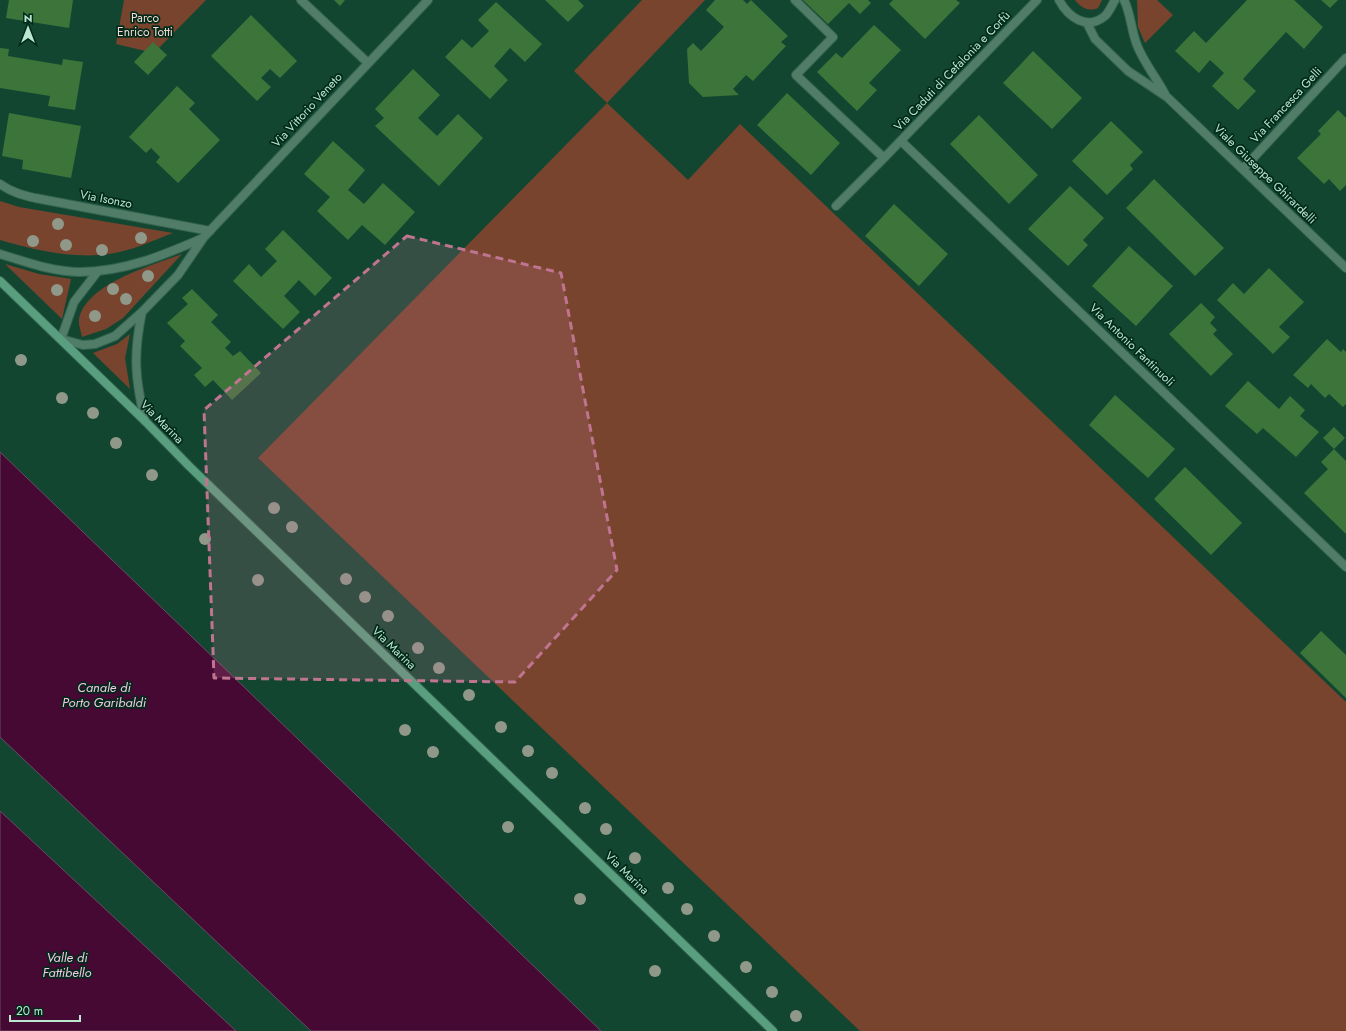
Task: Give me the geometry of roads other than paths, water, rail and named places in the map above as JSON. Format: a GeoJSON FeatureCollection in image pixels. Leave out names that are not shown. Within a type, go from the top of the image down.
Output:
{"type":"FeatureCollection","features":[{"type":"Feature","properties":{"kind":"street"},"geometry":{"type":"LineString","coordinates":[[301,0],[368,63]]}},
{"type":"Feature","properties":{"kind":"street","name":"Via Vittorio Veneto"},"geometry":{"type":"LineString","coordinates":[[61,339],[83,345],[95,344],[115,336],[142,312],[178,275],[204,237],[428,0]]}},
{"type":"Feature","properties":{"kind":"street"},"geometry":{"type":"LineString","coordinates":[[795,0],[833,37],[796,75],[884,158]]}},
{"type":"Feature","properties":{"kind":"street","name":"Via Caduti di Cefalonia e Corfù"},"geometry":{"type":"LineString","coordinates":[[836,206],[1037,0]]}},
{"type":"Feature","properties":{"kind":"street"},"geometry":{"type":"LineString","coordinates":[[1059,0],[1069,15],[1087,23],[1099,20],[1106,15],[1115,0]]}},
{"type":"Feature","properties":{"kind":"street","name":"Viale Giuseppe Ghirardelli"},"geometry":{"type":"LineString","coordinates":[[1124,0],[1129,8],[1131,26],[1137,46],[1167,97]]}},
{"type":"Feature","properties":{"kind":"street","name":"Viale Giuseppe Ghirardelli"},"geometry":{"type":"LineString","coordinates":[[1087,23],[1095,39],[1128,72],[1167,97],[1346,268]]}},
{"type":"Feature","properties":{"kind":"street","name":"Via Francesca Gelli"},"geometry":{"type":"LineString","coordinates":[[1243,168],[1346,58]]}},
{"type":"Feature","properties":{"kind":"street","name":"Via Antonio Fantinuoli"},"geometry":{"type":"LineString","coordinates":[[901,141],[1346,567]]}},
{"type":"Feature","properties":{"kind":"street","name":"Via Isonzo"},"geometry":{"type":"LineString","coordinates":[[0,184],[19,194],[35,198],[210,231]]}},
{"type":"Feature","properties":{"kind":"street","name":"Via Vittorio Veneto"},"geometry":{"type":"LineString","coordinates":[[0,254],[40,266],[61,270],[80,272],[98,271],[124,267],[160,256],[204,237]]}},
{"type":"Feature","properties":{"kind":"street"},"geometry":{"type":"LineString","coordinates":[[61,339],[74,302],[98,271]]}},
{"type":"Feature","properties":{"kind":"street","name":"Via Marina"},"geometry":{"type":"LineString","coordinates":[[0,281],[773,1031]]}},
{"type":"Feature","properties":{"kind":"street"},"geometry":{"type":"LineString","coordinates":[[142,312],[138,332],[135,370],[138,394],[145,421]]}},
{"type":"Feature","properties":{"kind":"water","name":"Canale di Porto Garibaldi"},"geometry":{"type":"Polygon","coordinates":[[[0,452],[601,1031],[311,1031],[0,737],[0,452]]]}},
{"type":"Feature","properties":{"kind":"water","name":"Valle di Fattibello"},"geometry":{"type":"Polygon","coordinates":[[[0,811],[236,1031],[0,1031],[0,811]]]}},
{"type":"Feature","properties":{"kind":"park label","name":"Parco Enrico Totti"},"geometry":{"type":"Point","coordinates":[145,25]}}]}
